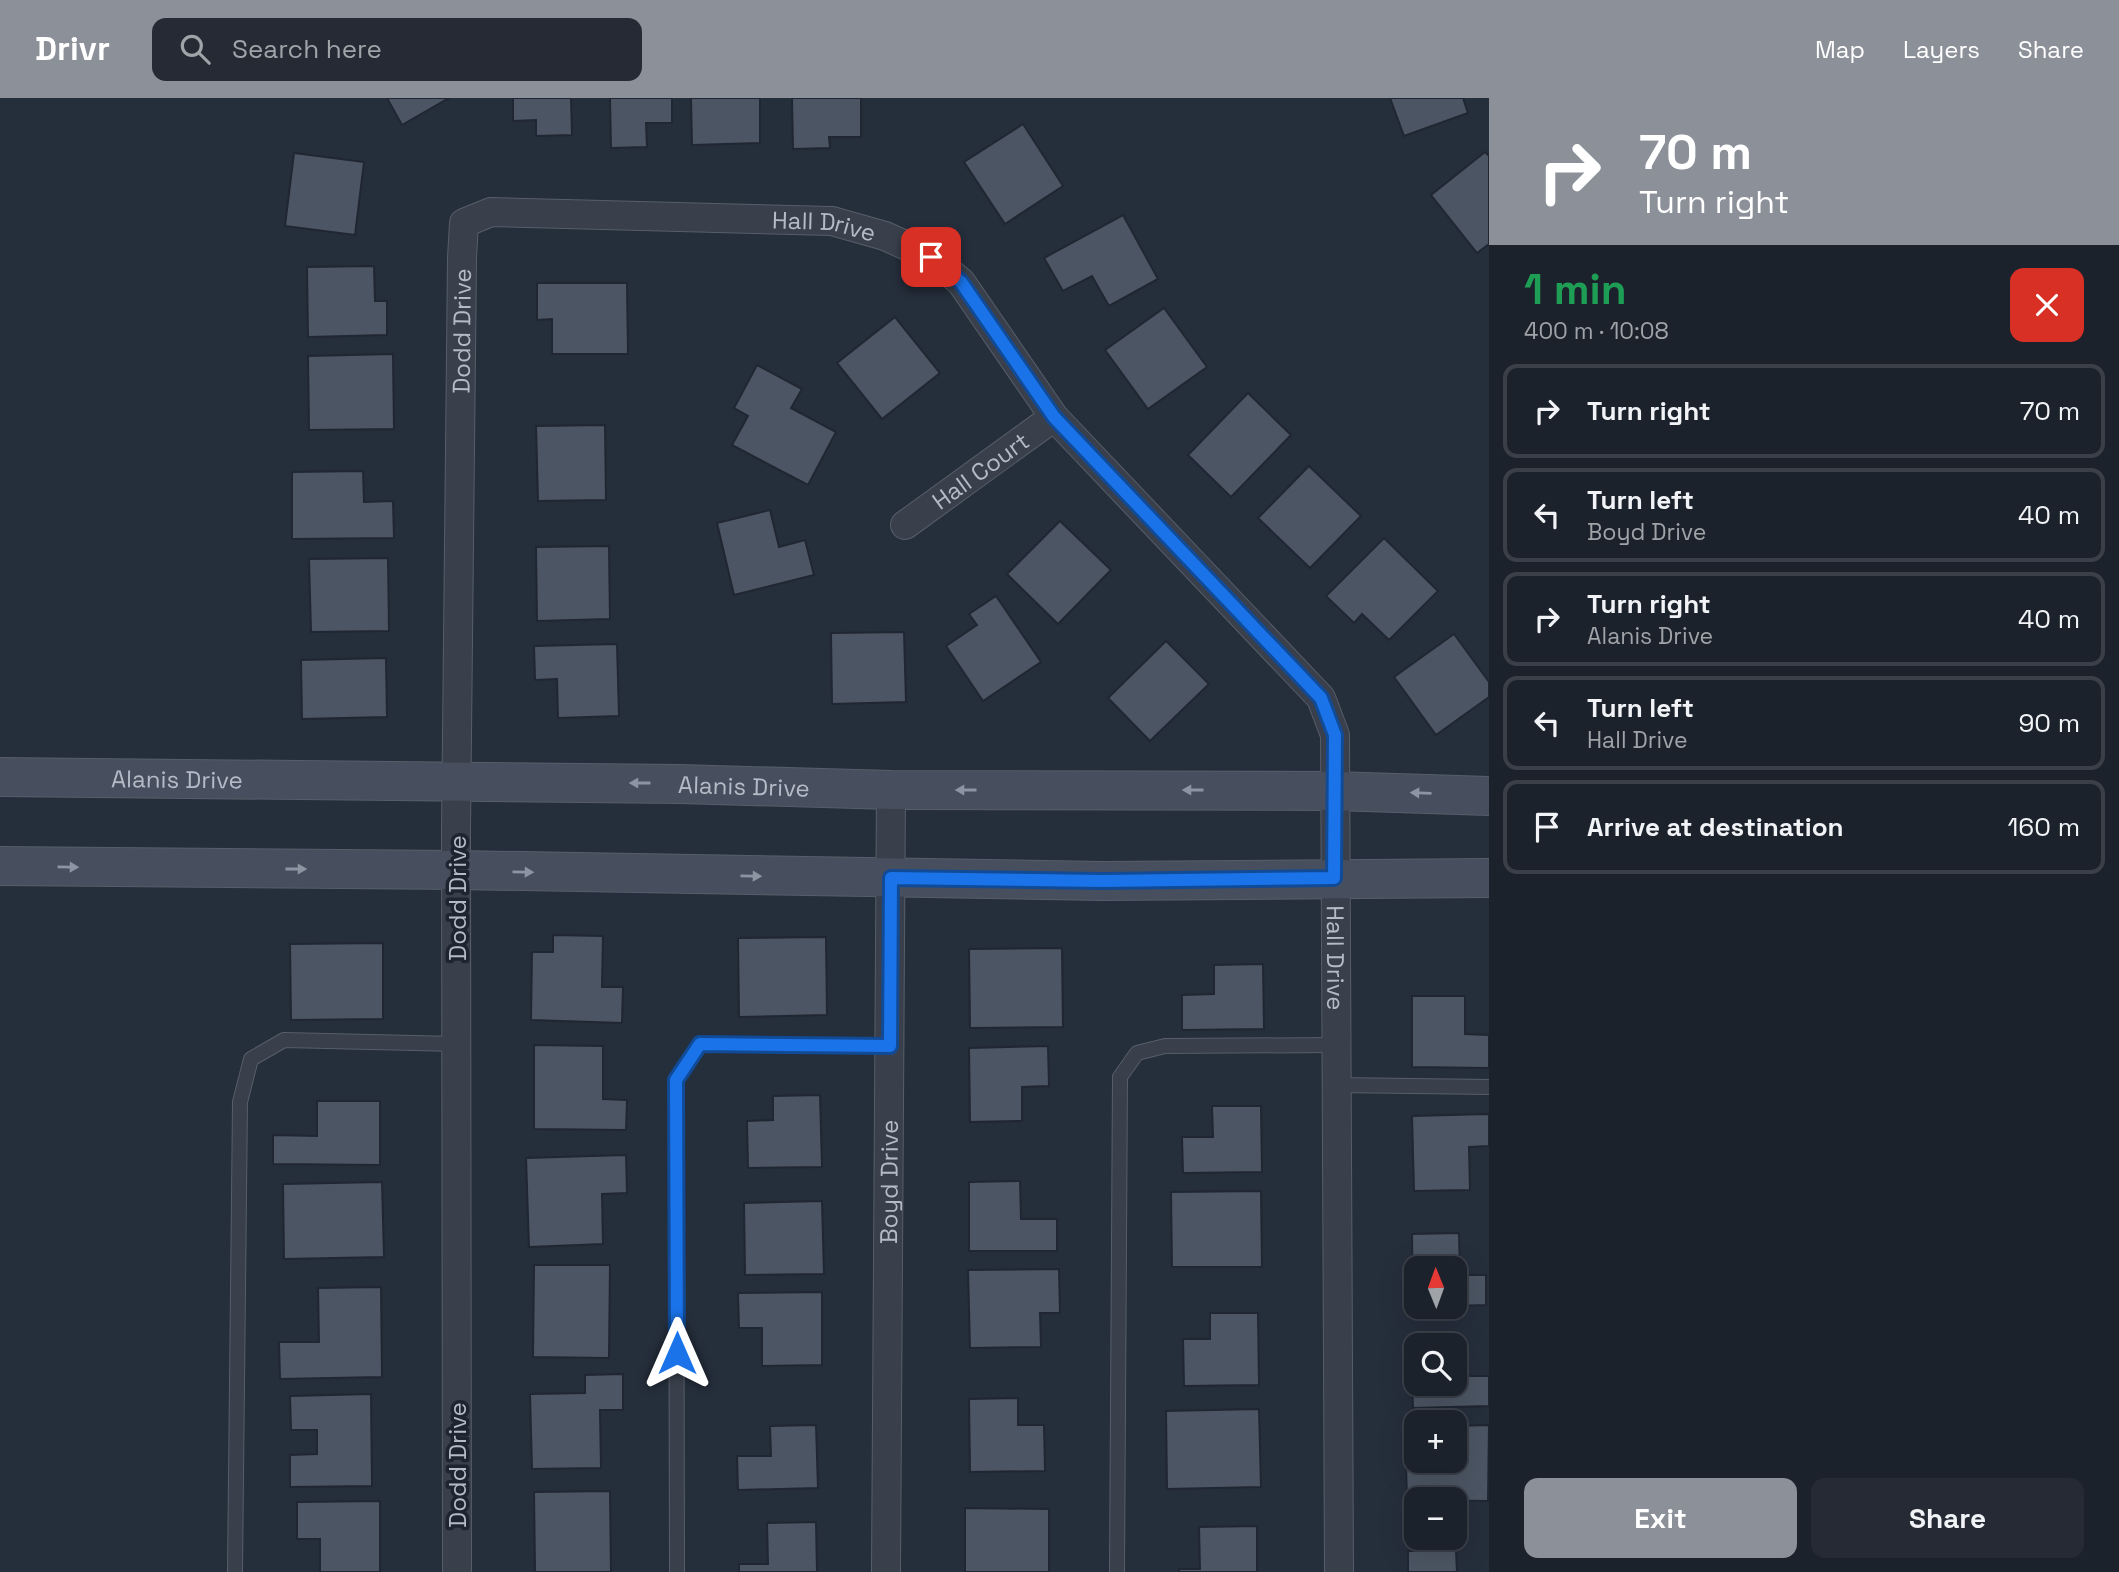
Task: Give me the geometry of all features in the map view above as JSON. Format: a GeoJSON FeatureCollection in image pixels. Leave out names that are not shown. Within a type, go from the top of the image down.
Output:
{"type":"FeatureCollection","features":[{"type":"Feature","properties":{"kind":"main road","name":"Alanis Drive"},"geometry":{"type":"LineString","coordinates":[[0,777],[227,777],[891,790],[1335,791],[1489,796]]}},
{"type":"Feature","properties":{"kind":"main road"},"geometry":{"type":"LineString","coordinates":[[0,866],[457,870],[1103,881],[1489,878]]}},
{"type":"Feature","properties":{"kind":"street","name":"Hall Drive"},"geometry":{"type":"LineString","coordinates":[[464,223],[491,212],[832,221],[885,236],[931,257],[961,282],[1054,417],[1321,698],[1335,735],[1339,1572]]}},
{"type":"Feature","properties":{"kind":"street","name":"Dodd Drive"},"geometry":{"type":"LineString","coordinates":[[457,1572],[457,783],[464,223]]}},
{"type":"Feature","properties":{"kind":"street","name":"Hall Court"},"geometry":{"type":"LineString","coordinates":[[905,525],[1054,417]]}},
{"type":"Feature","properties":{"kind":"street","name":"Boyd Drive"},"geometry":{"type":"LineString","coordinates":[[886,1572],[891,790]]}},
{"type":"Feature","properties":{"kind":"lane"},"geometry":{"type":"LineString","coordinates":[[0,762],[0,777]]}},
{"type":"Feature","properties":{"kind":"lane"},"geometry":{"type":"LineString","coordinates":[[235,1572],[240,1102],[251,1059],[284,1040],[457,1044]]}},
{"type":"Feature","properties":{"kind":"lane"},"geometry":{"type":"LineString","coordinates":[[677,1572],[676,1080],[700,1044],[890,1046]]}},
{"type":"Feature","properties":{"kind":"lane"},"geometry":{"type":"LineString","coordinates":[[1117,1572],[1120,1077],[1137,1053],[1165,1046],[1335,1045]]}},
{"type":"Feature","properties":{"kind":"lane"},"geometry":{"type":"LineString","coordinates":[[1336,1085],[1489,1087]]}},
{"type":"Feature","properties":{"kind":"building"},"geometry":{"type":"Polygon","coordinates":[[[387,98],[449,98],[402,125],[387,98]]]}},
{"type":"Feature","properties":{"kind":"building"},"geometry":{"type":"Polygon","coordinates":[[[513,98],[571,98],[572,135],[536,136],[536,120],[513,121],[513,98]]]}},
{"type":"Feature","properties":{"kind":"building"},"geometry":{"type":"Polygon","coordinates":[[[610,98],[672,98],[672,123],[646,123],[647,147],[611,148],[610,98]]]}},
{"type":"Feature","properties":{"kind":"building"},"geometry":{"type":"Polygon","coordinates":[[[691,98],[760,98],[760,143],[692,145],[691,98]]]}},
{"type":"Feature","properties":{"kind":"building"},"geometry":{"type":"Polygon","coordinates":[[[792,98],[861,98],[861,137],[829,137],[830,148],[793,149],[792,98]]]}},
{"type":"Feature","properties":{"kind":"building"},"geometry":{"type":"Polygon","coordinates":[[[1390,98],[1463,98],[1468,113],[1404,136],[1390,98]]]}},
{"type":"Feature","properties":{"kind":"building"},"geometry":{"type":"Polygon","coordinates":[[[1023,124],[1063,186],[1005,224],[964,162],[1023,124]]]}},
{"type":"Feature","properties":{"kind":"building"},"geometry":{"type":"Polygon","coordinates":[[[1485,152],[1489,156],[1489,244],[1477,253],[1431,195],[1485,152]]]}},
{"type":"Feature","properties":{"kind":"building"},"geometry":{"type":"Polygon","coordinates":[[[294,153],[364,162],[355,235],[285,226],[294,153]]]}},
{"type":"Feature","properties":{"kind":"building"},"geometry":{"type":"Polygon","coordinates":[[[1123,215],[1158,279],[1109,306],[1092,276],[1063,291],[1044,258],[1123,215]]]}},
{"type":"Feature","properties":{"kind":"building"},"geometry":{"type":"Polygon","coordinates":[[[374,266],[375,301],[387,301],[387,335],[308,337],[307,267],[374,266]]]}},
{"type":"Feature","properties":{"kind":"building"},"geometry":{"type":"Polygon","coordinates":[[[537,283],[627,283],[628,354],[552,354],[552,319],[537,320],[537,283]]]}},
{"type":"Feature","properties":{"kind":"building"},"geometry":{"type":"Polygon","coordinates":[[[1164,308],[1207,367],[1148,409],[1105,350],[1164,308]]]}},
{"type":"Feature","properties":{"kind":"building"},"geometry":{"type":"Polygon","coordinates":[[[895,317],[940,373],[882,419],[837,363],[895,317]]]}},
{"type":"Feature","properties":{"kind":"building"},"geometry":{"type":"Polygon","coordinates":[[[393,354],[394,429],[309,430],[308,356],[393,354]]]}},
{"type":"Feature","properties":{"kind":"building"},"geometry":{"type":"Polygon","coordinates":[[[757,365],[802,389],[791,408],[836,432],[808,485],[732,445],[748,416],[734,408],[757,365]]]}},
{"type":"Feature","properties":{"kind":"building"},"geometry":{"type":"Polygon","coordinates":[[[1248,393],[1291,435],[1231,497],[1188,455],[1248,393]]]}},
{"type":"Feature","properties":{"kind":"building"},"geometry":{"type":"Polygon","coordinates":[[[605,425],[606,500],[538,501],[536,426],[605,425]]]}},
{"type":"Feature","properties":{"kind":"building"},"geometry":{"type":"Polygon","coordinates":[[[1309,466],[1361,516],[1310,568],[1258,518],[1309,466]]]}},
{"type":"Feature","properties":{"kind":"building"},"geometry":{"type":"Polygon","coordinates":[[[363,471],[364,502],[393,501],[394,538],[292,539],[292,472],[363,471]]]}},
{"type":"Feature","properties":{"kind":"building"},"geometry":{"type":"Polygon","coordinates":[[[770,510],[779,547],[805,540],[814,575],[734,595],[717,523],[770,510]]]}},
{"type":"Feature","properties":{"kind":"building"},"geometry":{"type":"Polygon","coordinates":[[[1060,521],[1111,570],[1058,624],[1007,574],[1060,521]]]}},
{"type":"Feature","properties":{"kind":"building"},"geometry":{"type":"Polygon","coordinates":[[[1384,538],[1438,591],[1389,640],[1362,614],[1354,623],[1326,596],[1384,538]]]}},
{"type":"Feature","properties":{"kind":"building"},"geometry":{"type":"Polygon","coordinates":[[[609,546],[610,619],[537,621],[536,547],[609,546]]]}},
{"type":"Feature","properties":{"kind":"building"},"geometry":{"type":"Polygon","coordinates":[[[388,558],[389,631],[311,632],[309,559],[388,558]]]}},
{"type":"Feature","properties":{"kind":"building"},"geometry":{"type":"Polygon","coordinates":[[[996,596],[1041,662],[983,701],[946,646],[977,625],[969,614],[996,596]]]}},
{"type":"Feature","properties":{"kind":"building"},"geometry":{"type":"Polygon","coordinates":[[[904,632],[906,702],[832,704],[831,633],[904,632]]]}},
{"type":"Feature","properties":{"kind":"building"},"geometry":{"type":"Polygon","coordinates":[[[1454,634],[1489,682],[1489,697],[1436,735],[1394,677],[1454,634]]]}},
{"type":"Feature","properties":{"kind":"building"},"geometry":{"type":"Polygon","coordinates":[[[1166,641],[1209,684],[1150,741],[1108,698],[1166,641]]]}},
{"type":"Feature","properties":{"kind":"building"},"geometry":{"type":"Polygon","coordinates":[[[617,644],[619,716],[558,718],[557,679],[535,680],[534,646],[617,644]]]}},
{"type":"Feature","properties":{"kind":"building"},"geometry":{"type":"Polygon","coordinates":[[[386,658],[387,717],[302,719],[301,660],[386,658]]]}},
{"type":"Feature","properties":{"kind":"building"},"geometry":{"type":"Polygon","coordinates":[[[553,935],[603,936],[602,987],[623,987],[622,1023],[531,1020],[532,952],[553,952],[553,935]]]}},
{"type":"Feature","properties":{"kind":"building"},"geometry":{"type":"Polygon","coordinates":[[[826,937],[827,1015],[739,1017],[738,938],[826,937]]]}},
{"type":"Feature","properties":{"kind":"building"},"geometry":{"type":"Polygon","coordinates":[[[383,943],[383,1019],[291,1020],[290,944],[383,943]]]}},
{"type":"Feature","properties":{"kind":"building"},"geometry":{"type":"Polygon","coordinates":[[[1062,948],[1063,1027],[970,1028],[969,949],[1062,948]]]}},
{"type":"Feature","properties":{"kind":"building"},"geometry":{"type":"Polygon","coordinates":[[[1263,964],[1264,1029],[1182,1030],[1182,995],[1214,994],[1214,965],[1263,964]]]}},
{"type":"Feature","properties":{"kind":"building"},"geometry":{"type":"Polygon","coordinates":[[[1412,996],[1465,996],[1465,1034],[1489,1035],[1489,1068],[1412,1067],[1412,996]]]}},
{"type":"Feature","properties":{"kind":"building"},"geometry":{"type":"Polygon","coordinates":[[[534,1045],[603,1046],[603,1099],[627,1100],[626,1130],[534,1129],[534,1045]]]}},
{"type":"Feature","properties":{"kind":"building"},"geometry":{"type":"Polygon","coordinates":[[[1048,1046],[1049,1086],[1022,1087],[1022,1121],[970,1122],[969,1048],[1048,1046]]]}},
{"type":"Feature","properties":{"kind":"building"},"geometry":{"type":"Polygon","coordinates":[[[820,1095],[822,1167],[748,1168],[747,1121],[773,1120],[773,1096],[820,1095]]]}},
{"type":"Feature","properties":{"kind":"building"},"geometry":{"type":"Polygon","coordinates":[[[317,1101],[380,1101],[380,1165],[273,1164],[273,1135],[317,1136],[317,1101]]]}},
{"type":"Feature","properties":{"kind":"building"},"geometry":{"type":"Polygon","coordinates":[[[1212,1106],[1261,1106],[1262,1172],[1183,1173],[1182,1137],[1213,1137],[1212,1106]]]}},
{"type":"Feature","properties":{"kind":"building"},"geometry":{"type":"Polygon","coordinates":[[[1489,1114],[1489,1146],[1469,1147],[1470,1190],[1414,1191],[1412,1116],[1489,1114]]]}},
{"type":"Feature","properties":{"kind":"building"},"geometry":{"type":"Polygon","coordinates":[[[626,1155],[627,1193],[602,1194],[603,1244],[529,1247],[526,1158],[626,1155]]]}},
{"type":"Feature","properties":{"kind":"building"},"geometry":{"type":"Polygon","coordinates":[[[1020,1181],[1021,1219],[1057,1219],[1057,1251],[969,1251],[969,1182],[1020,1181]]]}},
{"type":"Feature","properties":{"kind":"building"},"geometry":{"type":"Polygon","coordinates":[[[382,1182],[384,1257],[284,1259],[283,1184],[382,1182]]]}},
{"type":"Feature","properties":{"kind":"building"},"geometry":{"type":"Polygon","coordinates":[[[1261,1191],[1262,1267],[1172,1267],[1171,1192],[1261,1191]]]}},
{"type":"Feature","properties":{"kind":"building"},"geometry":{"type":"Polygon","coordinates":[[[822,1201],[824,1274],[745,1275],[744,1203],[822,1201]]]}},
{"type":"Feature","properties":{"kind":"building"},"geometry":{"type":"Polygon","coordinates":[[[1459,1233],[1460,1256],[1412,1256],[1412,1234],[1459,1233]]]}},
{"type":"Feature","properties":{"kind":"building"},"geometry":{"type":"Polygon","coordinates":[[[534,1265],[610,1265],[609,1358],[533,1357],[534,1265]]]}},
{"type":"Feature","properties":{"kind":"building"},"geometry":{"type":"Polygon","coordinates":[[[1059,1269],[1060,1313],[1040,1313],[1041,1347],[970,1348],[968,1270],[1059,1269]]]}},
{"type":"Feature","properties":{"kind":"building"},"geometry":{"type":"Polygon","coordinates":[[[1467,1275],[1486,1275],[1486,1305],[1467,1306],[1467,1275]]]}},
{"type":"Feature","properties":{"kind":"building"},"geometry":{"type":"Polygon","coordinates":[[[381,1287],[382,1377],[280,1379],[279,1342],[319,1342],[318,1288],[381,1287]]]}},
{"type":"Feature","properties":{"kind":"building"},"geometry":{"type":"Polygon","coordinates":[[[822,1292],[822,1365],[762,1366],[762,1328],[739,1328],[738,1293],[822,1292]]]}},
{"type":"Feature","properties":{"kind":"building"},"geometry":{"type":"Polygon","coordinates":[[[1210,1313],[1258,1313],[1259,1385],[1184,1386],[1183,1339],[1210,1339],[1210,1313]]]}},
{"type":"Feature","properties":{"kind":"building"},"geometry":{"type":"Polygon","coordinates":[[[623,1374],[623,1410],[600,1410],[601,1468],[532,1469],[530,1394],[585,1393],[585,1375],[623,1374]]]}},
{"type":"Feature","properties":{"kind":"building"},"geometry":{"type":"Polygon","coordinates":[[[1467,1376],[1489,1376],[1489,1406],[1413,1408],[1413,1396],[1467,1396],[1467,1376]]]}},
{"type":"Feature","properties":{"kind":"building"},"geometry":{"type":"Polygon","coordinates":[[[371,1394],[372,1486],[290,1487],[290,1455],[317,1454],[317,1430],[291,1430],[290,1396],[371,1394]]]}},
{"type":"Feature","properties":{"kind":"building"},"geometry":{"type":"Polygon","coordinates":[[[1018,1398],[1018,1425],[1044,1425],[1045,1471],[970,1472],[969,1399],[1018,1398]]]}},
{"type":"Feature","properties":{"kind":"building"},"geometry":{"type":"Polygon","coordinates":[[[1259,1409],[1261,1487],[1167,1489],[1166,1411],[1259,1409]]]}},
{"type":"Feature","properties":{"kind":"building"},"geometry":{"type":"Polygon","coordinates":[[[816,1425],[818,1488],[738,1490],[737,1456],[771,1456],[770,1426],[816,1425]]]}},
{"type":"Feature","properties":{"kind":"building"},"geometry":{"type":"Polygon","coordinates":[[[1489,1425],[1488,1501],[1467,1501],[1467,1487],[1407,1487],[1406,1473],[1467,1473],[1467,1426],[1489,1425]]]}},
{"type":"Feature","properties":{"kind":"building"},"geometry":{"type":"Polygon","coordinates":[[[610,1491],[611,1572],[535,1572],[534,1492],[610,1491]]]}},
{"type":"Feature","properties":{"kind":"building"},"geometry":{"type":"Polygon","coordinates":[[[380,1501],[380,1572],[320,1572],[320,1539],[297,1539],[297,1502],[380,1501]]]}},
{"type":"Feature","properties":{"kind":"building"},"geometry":{"type":"Polygon","coordinates":[[[965,1508],[1049,1509],[1049,1572],[965,1572],[965,1508]]]}},
{"type":"Feature","properties":{"kind":"building"},"geometry":{"type":"Polygon","coordinates":[[[816,1522],[817,1572],[739,1572],[739,1564],[768,1564],[767,1523],[816,1522]]]}},
{"type":"Feature","properties":{"kind":"building"},"geometry":{"type":"Polygon","coordinates":[[[1257,1526],[1257,1572],[1179,1572],[1179,1569],[1200,1569],[1199,1527],[1257,1526]]]}},
{"type":"Feature","properties":{"kind":"building"},"geometry":{"type":"Polygon","coordinates":[[[1456,1550],[1457,1572],[1408,1572],[1408,1551],[1456,1550]]]}},
{"type":"Feature","properties":{"kind":"route"},"geometry":{"type":"LineString","coordinates":[[677,1353],[676,1080],[700,1044],[890,1046],[891,878],[1103,881],[1334,878],[1335,735],[1321,698],[1054,417],[961,282],[931,257]]}}]}
